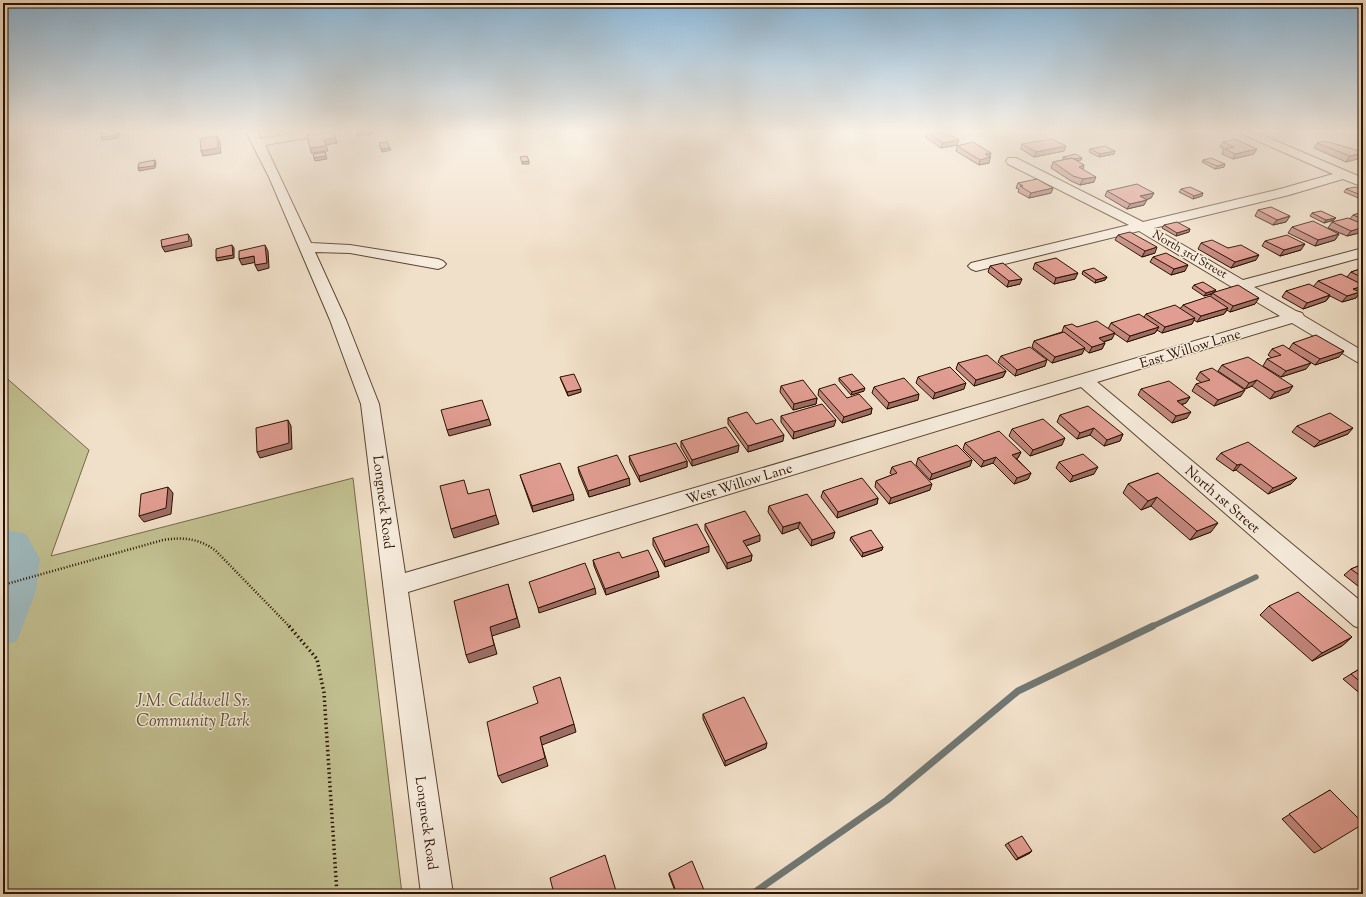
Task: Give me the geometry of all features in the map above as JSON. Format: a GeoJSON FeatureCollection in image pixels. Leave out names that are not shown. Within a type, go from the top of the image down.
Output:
{"type":"FeatureCollection","features":[{"type":"Feature","properties":{"kind":"street","name":"Longneck Road"},"geometry":{"type":"LineString","coordinates":[[272,174],[306,247],[352,355],[370,404],[375,431],[394,586],[437,894]]}},
{"type":"Feature","properties":{"kind":"street","name":"North 3rd Street"},"geometry":{"type":"LineString","coordinates":[[1038,174],[1143,227],[1296,316],[1363,358]]}},
{"type":"Feature","properties":{"kind":"street"},"geometry":{"type":"LineString","coordinates":[[976,266],[1284,192],[1344,174],[1363,183]]}},
{"type":"Feature","properties":{"kind":"street"},"geometry":{"type":"LineString","coordinates":[[306,247],[350,249],[438,264]]}},
{"type":"Feature","properties":{"kind":"street"},"geometry":{"type":"LineString","coordinates":[[1242,284],[1363,252]]}},
{"type":"Feature","properties":{"kind":"street","name":"East Willow Lane"},"geometry":{"type":"LineString","coordinates":[[1084,380],[1296,316]]}},
{"type":"Feature","properties":{"kind":"street","name":"West Willow Lane"},"geometry":{"type":"LineString","coordinates":[[394,586],[1084,380]]}},
{"type":"Feature","properties":{"kind":"street","name":"North 1st Street"},"geometry":{"type":"LineString","coordinates":[[1084,380],[1363,618]]}},
{"type":"Feature","properties":{"kind":"path"},"geometry":{"type":"LineString","coordinates":[[3,585],[163,540],[188,537],[208,544],[216,550],[302,639],[317,660],[324,693],[337,894]]}},
{"type":"Feature","properties":{"kind":"green space","name":"J.M. Caldwell Sr. Community Park"},"geometry":{"type":"Polygon","coordinates":[[[3,375],[89,450],[51,556],[353,478],[402,894],[3,894],[3,375]]]}},
{"type":"Feature","properties":{"kind":"building"},"geometry":{"type":"Polygon","coordinates":[[[1070,174],[1091,174],[1096,177],[1083,179],[1070,174]]]}},
{"type":"Feature","properties":{"kind":"building"},"geometry":{"type":"Polygon","coordinates":[[[1037,179],[1053,188],[1031,193],[1018,183],[1037,179]]]}},
{"type":"Feature","properties":{"kind":"building"},"geometry":{"type":"Polygon","coordinates":[[[1137,184],[1154,193],[1140,196],[1147,200],[1130,204],[1107,191],[1137,184]]]}},
{"type":"Feature","properties":{"kind":"building"},"geometry":{"type":"Polygon","coordinates":[[[1190,187],[1203,193],[1194,196],[1181,189],[1190,187]]]}},
{"type":"Feature","properties":{"kind":"building"},"geometry":{"type":"Polygon","coordinates":[[[1355,187],[1363,190],[1363,196],[1346,189],[1355,187]]]}},
{"type":"Feature","properties":{"kind":"building"},"geometry":{"type":"Polygon","coordinates":[[[1271,207],[1290,216],[1277,220],[1258,210],[1271,207]]]}},
{"type":"Feature","properties":{"kind":"building"},"geometry":{"type":"Polygon","coordinates":[[[1321,211],[1336,218],[1326,220],[1312,213],[1321,211]]]}},
{"type":"Feature","properties":{"kind":"building"},"geometry":{"type":"Polygon","coordinates":[[[1363,212],[1363,219],[1353,215],[1363,212]]]}},
{"type":"Feature","properties":{"kind":"building"},"geometry":{"type":"Polygon","coordinates":[[[1348,218],[1363,224],[1363,227],[1351,231],[1332,222],[1348,218]]]}},
{"type":"Feature","properties":{"kind":"building"},"geometry":{"type":"Polygon","coordinates":[[[1313,221],[1339,234],[1318,240],[1292,227],[1313,221]]]}},
{"type":"Feature","properties":{"kind":"building"},"geometry":{"type":"Polygon","coordinates":[[[1177,222],[1190,229],[1177,233],[1164,225],[1177,222]]]}},
{"type":"Feature","properties":{"kind":"building"},"geometry":{"type":"Polygon","coordinates":[[[1130,232],[1157,247],[1145,251],[1118,235],[1130,232]]]}},
{"type":"Feature","properties":{"kind":"building"},"geometry":{"type":"Polygon","coordinates":[[[188,234],[189,241],[162,247],[161,240],[188,234]]]}},
{"type":"Feature","properties":{"kind":"building"},"geometry":{"type":"Polygon","coordinates":[[[1287,235],[1305,244],[1284,250],[1265,241],[1287,235]]]}},
{"type":"Feature","properties":{"kind":"building"},"geometry":{"type":"Polygon","coordinates":[[[1212,240],[1228,248],[1241,245],[1259,255],[1235,262],[1201,243],[1212,240]]]}},
{"type":"Feature","properties":{"kind":"building"},"geometry":{"type":"Polygon","coordinates":[[[232,245],[233,255],[216,258],[216,249],[232,245]]]}},
{"type":"Feature","properties":{"kind":"building"},"geometry":{"type":"Polygon","coordinates":[[[265,245],[267,263],[255,265],[254,256],[239,259],[239,251],[265,245]]]}},
{"type":"Feature","properties":{"kind":"building"},"geometry":{"type":"Polygon","coordinates":[[[1166,253],[1188,265],[1174,269],[1153,257],[1166,253]]]}},
{"type":"Feature","properties":{"kind":"building"},"geometry":{"type":"Polygon","coordinates":[[[1056,258],[1078,273],[1056,278],[1035,263],[1056,258]]]}},
{"type":"Feature","properties":{"kind":"building"},"geometry":{"type":"Polygon","coordinates":[[[1003,263],[1022,279],[1009,281],[990,266],[1003,263]]]}},
{"type":"Feature","properties":{"kind":"building"},"geometry":{"type":"Polygon","coordinates":[[[1094,268],[1107,277],[1096,280],[1083,271],[1094,268]]]}},
{"type":"Feature","properties":{"kind":"building"},"geometry":{"type":"Polygon","coordinates":[[[1363,268],[1363,278],[1351,272],[1363,268]]]}},
{"type":"Feature","properties":{"kind":"building"},"geometry":{"type":"Polygon","coordinates":[[[1341,274],[1363,285],[1353,289],[1360,292],[1347,296],[1318,281],[1341,274]]]}},
{"type":"Feature","properties":{"kind":"building"},"geometry":{"type":"Polygon","coordinates":[[[1203,282],[1216,290],[1206,293],[1194,285],[1203,282]]]}},
{"type":"Feature","properties":{"kind":"building"},"geometry":{"type":"Polygon","coordinates":[[[1309,284],[1330,295],[1307,303],[1286,291],[1309,284]]]}},
{"type":"Feature","properties":{"kind":"building"},"geometry":{"type":"Polygon","coordinates":[[[1238,285],[1259,298],[1233,306],[1212,293],[1238,285]]]}},
{"type":"Feature","properties":{"kind":"building"},"geometry":{"type":"Polygon","coordinates":[[[1210,296],[1228,308],[1201,316],[1183,305],[1210,296]]]}},
{"type":"Feature","properties":{"kind":"building"},"geometry":{"type":"Polygon","coordinates":[[[1175,305],[1195,318],[1165,327],[1146,314],[1175,305]]]}},
{"type":"Feature","properties":{"kind":"building"},"geometry":{"type":"Polygon","coordinates":[[[1139,314],[1159,327],[1130,336],[1111,323],[1139,314]]]}},
{"type":"Feature","properties":{"kind":"building"},"geometry":{"type":"Polygon","coordinates":[[[1097,321],[1115,333],[1099,338],[1105,343],[1092,347],[1064,326],[1072,324],[1077,327],[1097,321]]]}},
{"type":"Feature","properties":{"kind":"building"},"geometry":{"type":"Polygon","coordinates":[[[1064,332],[1085,348],[1055,357],[1034,341],[1064,332]]]}},
{"type":"Feature","properties":{"kind":"building"},"geometry":{"type":"Polygon","coordinates":[[[1316,335],[1344,351],[1320,359],[1293,343],[1316,335]]]}},
{"type":"Feature","properties":{"kind":"building"},"geometry":{"type":"Polygon","coordinates":[[[1283,345],[1311,363],[1286,371],[1267,359],[1281,355],[1272,349],[1283,345]]]}},
{"type":"Feature","properties":{"kind":"building"},"geometry":{"type":"Polygon","coordinates":[[[1030,347],[1047,360],[1017,370],[1001,356],[1030,347]]]}},
{"type":"Feature","properties":{"kind":"building"},"geometry":{"type":"Polygon","coordinates":[[[987,355],[1006,371],[976,380],[958,363],[987,355]]]}},
{"type":"Feature","properties":{"kind":"building"},"geometry":{"type":"Polygon","coordinates":[[[1248,357],[1293,386],[1275,392],[1257,380],[1249,383],[1222,365],[1248,357]]]}},
{"type":"Feature","properties":{"kind":"building"},"geometry":{"type":"Polygon","coordinates":[[[950,367],[966,383],[935,393],[918,377],[950,367]]]}},
{"type":"Feature","properties":{"kind":"building"},"geometry":{"type":"Polygon","coordinates":[[[1212,368],[1245,390],[1218,400],[1196,384],[1210,380],[1200,372],[1212,368]]]}},
{"type":"Feature","properties":{"kind":"building"},"geometry":{"type":"Polygon","coordinates":[[[574,374],[581,389],[567,392],[560,377],[574,374]]]}},
{"type":"Feature","properties":{"kind":"building"},"geometry":{"type":"Polygon","coordinates":[[[852,374],[865,388],[852,392],[839,378],[852,374]]]}},
{"type":"Feature","properties":{"kind":"building"},"geometry":{"type":"Polygon","coordinates":[[[904,378],[919,394],[889,403],[874,387],[904,378]]]}},
{"type":"Feature","properties":{"kind":"building"},"geometry":{"type":"Polygon","coordinates":[[[803,380],[817,398],[794,404],[781,386],[803,380]]]}},
{"type":"Feature","properties":{"kind":"building"},"geometry":{"type":"Polygon","coordinates":[[[1169,381],[1190,397],[1177,401],[1191,412],[1176,416],[1141,389],[1169,381]]]}},
{"type":"Feature","properties":{"kind":"building"},"geometry":{"type":"Polygon","coordinates":[[[835,384],[847,398],[859,394],[872,408],[844,417],[819,389],[835,384]]]}},
{"type":"Feature","properties":{"kind":"building"},"geometry":{"type":"Polygon","coordinates":[[[482,400],[489,419],[447,430],[441,410],[482,400]]]}},
{"type":"Feature","properties":{"kind":"building"},"geometry":{"type":"Polygon","coordinates":[[[822,404],[836,420],[794,432],[781,416],[822,404]]]}},
{"type":"Feature","properties":{"kind":"building"},"geometry":{"type":"Polygon","coordinates":[[[1088,406],[1123,434],[1107,440],[1094,428],[1080,433],[1060,415],[1088,406]]]}},
{"type":"Feature","properties":{"kind":"building"},"geometry":{"type":"Polygon","coordinates":[[[747,412],[756,424],[772,419],[784,435],[748,446],[728,418],[747,412]]]}},
{"type":"Feature","properties":{"kind":"building"},"geometry":{"type":"Polygon","coordinates":[[[1330,413],[1353,428],[1320,441],[1297,426],[1330,413]]]}},
{"type":"Feature","properties":{"kind":"building"},"geometry":{"type":"Polygon","coordinates":[[[1043,419],[1065,438],[1033,450],[1012,429],[1043,419]]]}},
{"type":"Feature","properties":{"kind":"building"},"geometry":{"type":"Polygon","coordinates":[[[288,420],[289,443],[257,452],[256,428],[288,420]]]}},
{"type":"Feature","properties":{"kind":"building"},"geometry":{"type":"Polygon","coordinates":[[[726,427],[739,445],[692,460],[681,441],[726,427]]]}},
{"type":"Feature","properties":{"kind":"building"},"geometry":{"type":"Polygon","coordinates":[[[999,431],[1021,452],[1012,455],[1031,473],[1017,478],[996,457],[984,461],[965,443],[999,431]]]}},
{"type":"Feature","properties":{"kind":"building"},"geometry":{"type":"Polygon","coordinates":[[[1248,442],[1297,478],[1273,488],[1241,464],[1237,465],[1221,453],[1248,442]]]}},
{"type":"Feature","properties":{"kind":"building"},"geometry":{"type":"Polygon","coordinates":[[[676,443],[687,461],[639,476],[629,456],[676,443]]]}},
{"type":"Feature","properties":{"kind":"building"},"geometry":{"type":"Polygon","coordinates":[[[957,445],[972,460],[932,474],[918,458],[957,445]]]}},
{"type":"Feature","properties":{"kind":"building"},"geometry":{"type":"Polygon","coordinates":[[[1083,454],[1098,467],[1073,476],[1059,462],[1083,454]]]}},
{"type":"Feature","properties":{"kind":"building"},"geometry":{"type":"Polygon","coordinates":[[[617,455],[629,478],[588,491],[578,467],[617,455]]]}},
{"type":"Feature","properties":{"kind":"building"},"geometry":{"type":"Polygon","coordinates":[[[911,461],[932,484],[891,498],[876,481],[897,473],[892,467],[911,461]]]}},
{"type":"Feature","properties":{"kind":"building"},"geometry":{"type":"Polygon","coordinates":[[[560,463],[573,494],[532,506],[520,475],[560,463]]]}},
{"type":"Feature","properties":{"kind":"building"},"geometry":{"type":"Polygon","coordinates":[[[1158,473],[1218,523],[1197,531],[1157,497],[1148,501],[1128,484],[1158,473]]]}},
{"type":"Feature","properties":{"kind":"building"},"geometry":{"type":"Polygon","coordinates":[[[862,478],[878,498],[838,512],[823,491],[862,478]]]}},
{"type":"Feature","properties":{"kind":"building"},"geometry":{"type":"Polygon","coordinates":[[[464,480],[468,494],[489,489],[496,515],[451,529],[440,486],[464,480]]]}},
{"type":"Feature","properties":{"kind":"building"},"geometry":{"type":"Polygon","coordinates":[[[168,487],[166,508],[139,516],[141,494],[168,487]]]}},
{"type":"Feature","properties":{"kind":"building"},"geometry":{"type":"Polygon","coordinates":[[[807,494],[835,532],[812,540],[800,522],[783,527],[769,506],[807,494]]]}},
{"type":"Feature","properties":{"kind":"building"},"geometry":{"type":"Polygon","coordinates":[[[745,511],[760,535],[743,541],[752,555],[727,563],[705,524],[745,511]]]}},
{"type":"Feature","properties":{"kind":"building"},"geometry":{"type":"Polygon","coordinates":[[[697,524],[709,546],[664,561],[653,538],[697,524]]]}},
{"type":"Feature","properties":{"kind":"building"},"geometry":{"type":"Polygon","coordinates":[[[871,530],[883,547],[863,553],[851,537],[871,530]]]}},
{"type":"Feature","properties":{"kind":"building"},"geometry":{"type":"Polygon","coordinates":[[[648,550],[658,571],[605,589],[593,560],[619,552],[622,558],[648,550]]]}},
{"type":"Feature","properties":{"kind":"building"},"geometry":{"type":"Polygon","coordinates":[[[585,563],[595,588],[538,608],[529,582],[585,563]]]}},
{"type":"Feature","properties":{"kind":"building"},"geometry":{"type":"Polygon","coordinates":[[[1363,564],[1363,578],[1351,569],[1363,564]]]}},
{"type":"Feature","properties":{"kind":"building"},"geometry":{"type":"Polygon","coordinates":[[[508,584],[517,618],[490,627],[494,645],[466,655],[454,601],[508,584]]]}},
{"type":"Feature","properties":{"kind":"building"},"geometry":{"type":"Polygon","coordinates":[[[1298,592],[1352,637],[1322,653],[1269,606],[1298,592]]]}},
{"type":"Feature","properties":{"kind":"building"},"geometry":{"type":"Polygon","coordinates":[[[1363,667],[1363,684],[1351,674],[1363,667]]]}},
{"type":"Feature","properties":{"kind":"building"},"geometry":{"type":"Polygon","coordinates":[[[560,677],[574,724],[540,737],[545,758],[498,776],[487,722],[538,703],[533,687],[560,677]]]}},
{"type":"Feature","properties":{"kind":"building"},"geometry":{"type":"Polygon","coordinates":[[[744,697],[767,743],[725,761],[703,714],[744,697]]]}},
{"type":"Feature","properties":{"kind":"building"},"geometry":{"type":"Polygon","coordinates":[[[1330,790],[1363,824],[1322,849],[1289,814],[1330,790]]]}},
{"type":"Feature","properties":{"kind":"building"},"geometry":{"type":"Polygon","coordinates":[[[1022,836],[1032,851],[1018,858],[1008,843],[1022,836]]]}},
{"type":"Feature","properties":{"kind":"building"},"geometry":{"type":"Polygon","coordinates":[[[605,855],[617,894],[554,894],[550,878],[605,855]]]}},
{"type":"Feature","properties":{"kind":"building"},"geometry":{"type":"Polygon","coordinates":[[[692,861],[704,890],[696,894],[677,894],[669,873],[692,861]]]}},
{"type":"Feature","properties":{"kind":"waterway"},"geometry":{"type":"LineString","coordinates":[[3,543],[14,544],[22,559],[18,591],[3,629]]}},
{"type":"Feature","properties":{"kind":"waterway"},"geometry":{"type":"LineString","coordinates":[[1151,627],[1256,577]]}},
{"type":"Feature","properties":{"kind":"waterway"},"geometry":{"type":"LineString","coordinates":[[752,894],[887,800],[1018,691],[1153,626]]}}]}
